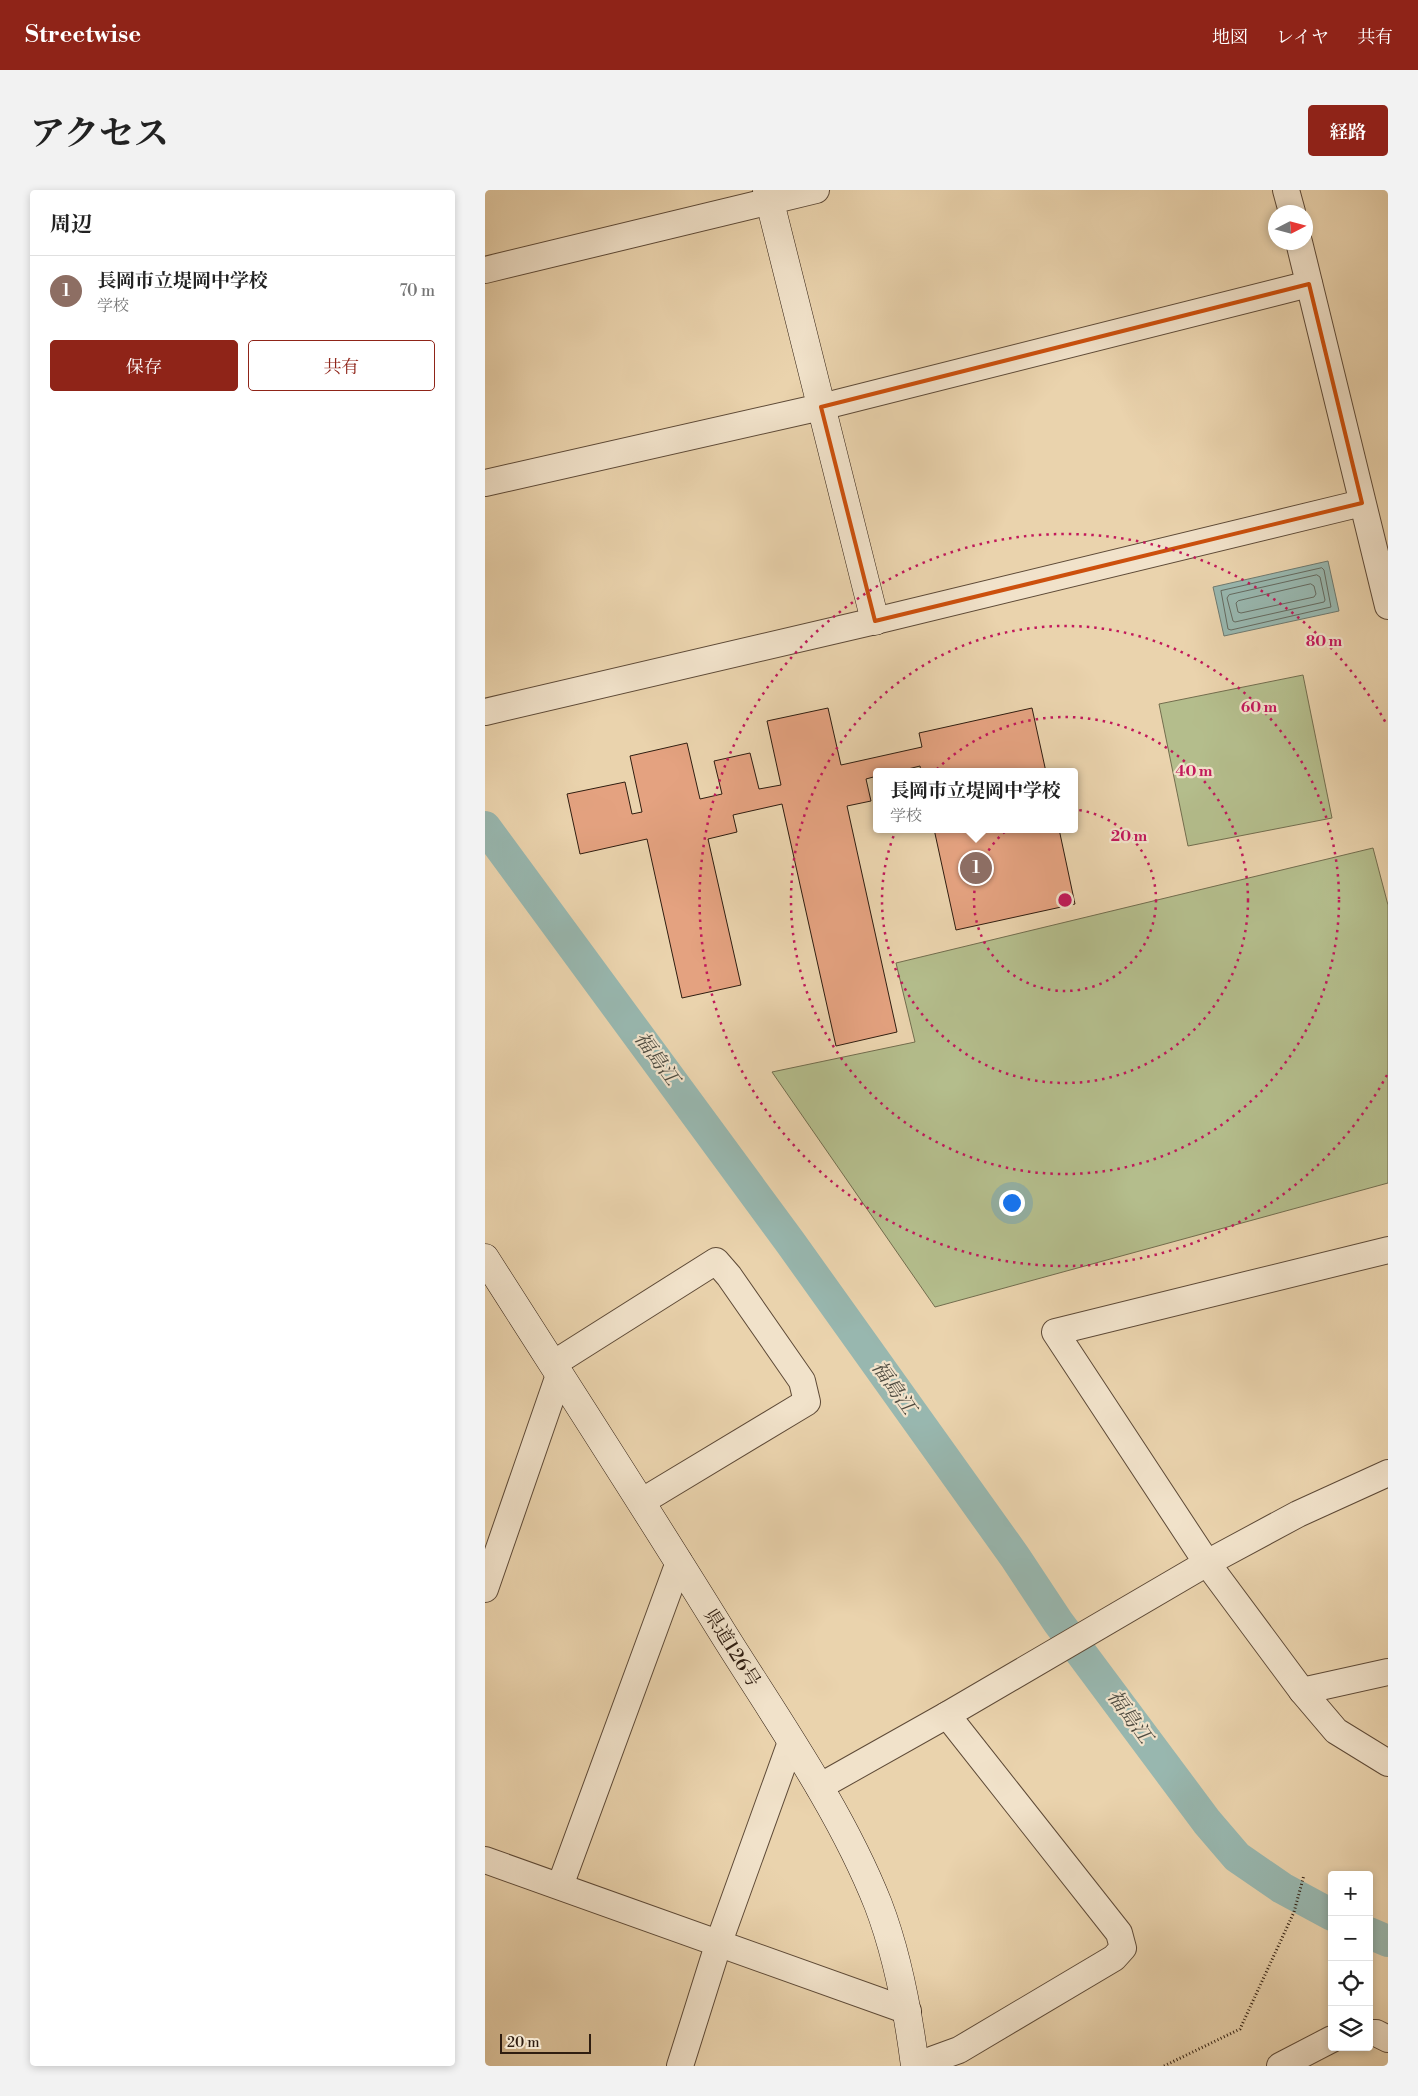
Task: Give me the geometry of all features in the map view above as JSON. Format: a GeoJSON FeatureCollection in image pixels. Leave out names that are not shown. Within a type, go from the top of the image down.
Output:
{"type":"FeatureCollection","features":[{"type":"Feature","properties":{"kind":"main road"},"geometry":{"type":"LineString","coordinates":[[769,196],[875,621]]}},
{"type":"Feature","properties":{"kind":"main road","name":"県道126号"},"geometry":{"type":"LineString","coordinates":[[485,1258],[679,1562],[819,1787],[851,1847],[877,1904],[895,1956],[908,2011],[915,2066]]}},
{"type":"Feature","properties":{"kind":"street"},"geometry":{"type":"LineString","coordinates":[[485,270],[769,196],[816,190]]}},
{"type":"Feature","properties":{"kind":"street"},"geometry":{"type":"LineString","coordinates":[[1286,190],[1289,205]]}},
{"type":"Feature","properties":{"kind":"street"},"geometry":{"type":"LineString","coordinates":[[1301,250],[1388,606]]}},
{"type":"Feature","properties":{"kind":"street"},"geometry":{"type":"LineString","coordinates":[[485,483],[821,407],[1309,284]]}},
{"type":"Feature","properties":{"kind":"street"},"geometry":{"type":"LineString","coordinates":[[485,712],[875,621],[1362,503]]}},
{"type":"Feature","properties":{"kind":"street"},"geometry":{"type":"LineString","coordinates":[[1388,1250],[1055,1332],[1207,1563],[1302,1691],[1336,1731],[1388,1764]]}},
{"type":"Feature","properties":{"kind":"street"},"geometry":{"type":"LineString","coordinates":[[485,1589],[556,1370],[716,1261],[729,1276],[802,1381],[807,1402],[641,1502]]}},
{"type":"Feature","properties":{"kind":"street"},"geometry":{"type":"LineString","coordinates":[[819,1787],[947,1715],[1207,1563],[1298,1514],[1388,1473]]}},
{"type":"Feature","properties":{"kind":"street"},"geometry":{"type":"LineString","coordinates":[[560,1886],[679,1562]]}},
{"type":"Feature","properties":{"kind":"street"},"geometry":{"type":"LineString","coordinates":[[1302,1691],[1388,1672]]}},
{"type":"Feature","properties":{"kind":"street"},"geometry":{"type":"LineString","coordinates":[[915,2066],[959,2050],[1114,1958],[1123,1948],[1119,1933],[947,1715]]}},
{"type":"Feature","properties":{"kind":"street"},"geometry":{"type":"LineString","coordinates":[[680,2066],[719,1942],[791,1742]]}},
{"type":"Feature","properties":{"kind":"street"},"geometry":{"type":"LineString","coordinates":[[485,1860],[908,2011]]}},
{"type":"Feature","properties":{"kind":"street"},"geometry":{"type":"LineString","coordinates":[[1373,2033],[1388,2039]]}},
{"type":"Feature","properties":{"kind":"street"},"geometry":{"type":"LineString","coordinates":[[1280,2066],[1328,2040]]}},
{"type":"Feature","properties":{"kind":"path"},"geometry":{"type":"LineString","coordinates":[[1164,2066],[1240,2029],[1294,1912],[1304,1874]]}},
{"type":"Feature","properties":{"kind":"highlighted area"},"geometry":{"type":"Polygon","coordinates":[[[1309,284],[1362,503],[875,621],[821,407],[1309,284]]]}},
{"type":"Feature","properties":{"kind":"green space"},"geometry":{"type":"Polygon","coordinates":[[[1303,675],[1332,818],[1188,846],[1159,704],[1303,675]]]}},
{"type":"Feature","properties":{"kind":"green space"},"geometry":{"type":"Polygon","coordinates":[[[1373,848],[1388,905],[1388,1183],[935,1307],[772,1072],[915,1042],[896,963],[1373,848]]]}},
{"type":"Feature","properties":{"kind":"water"},"geometry":{"type":"Polygon","coordinates":[[[1328,561],[1339,611],[1224,636],[1213,587],[1328,561]]]}},
{"type":"Feature","properties":{"kind":"building"},"geometry":{"type":"Polygon","coordinates":[[[828,708],[841,765],[922,747],[919,733],[1032,708],[1045,768],[920,768],[920,766],[912,768],[873,768],[873,777],[866,779],[871,801],[847,806],[897,1032],[836,1046],[782,804],[733,815],[737,832],[708,839],[741,985],[682,998],[647,839],[580,854],[567,794],[625,782],[632,814],[642,812],[630,756],[687,743],[700,799],[722,794],[714,761],[750,753],[759,789],[781,785],[767,721],[828,708]]]}},
{"type":"Feature","properties":{"kind":"building"},"geometry":{"type":"Polygon","coordinates":[[[935,833],[1060,833],[1075,904],[956,930],[935,833]]]}},
{"type":"Feature","properties":{"kind":"waterway","name":"福島江"},"geometry":{"type":"LineString","coordinates":[[485,827],[790,1242],[1015,1557],[1058,1622],[1207,1822],[1237,1857],[1282,1888],[1328,1913]]}},
{"type":"Feature","properties":{"kind":"waterway","name":"福島江"},"geometry":{"type":"LineString","coordinates":[[1373,1935],[1388,1941]]}},
{"type":"Feature","properties":{"kind":"place","name":"長岡市立堤岡中学校"},"geometry":{"type":"Point","coordinates":[976,868]}}]}
